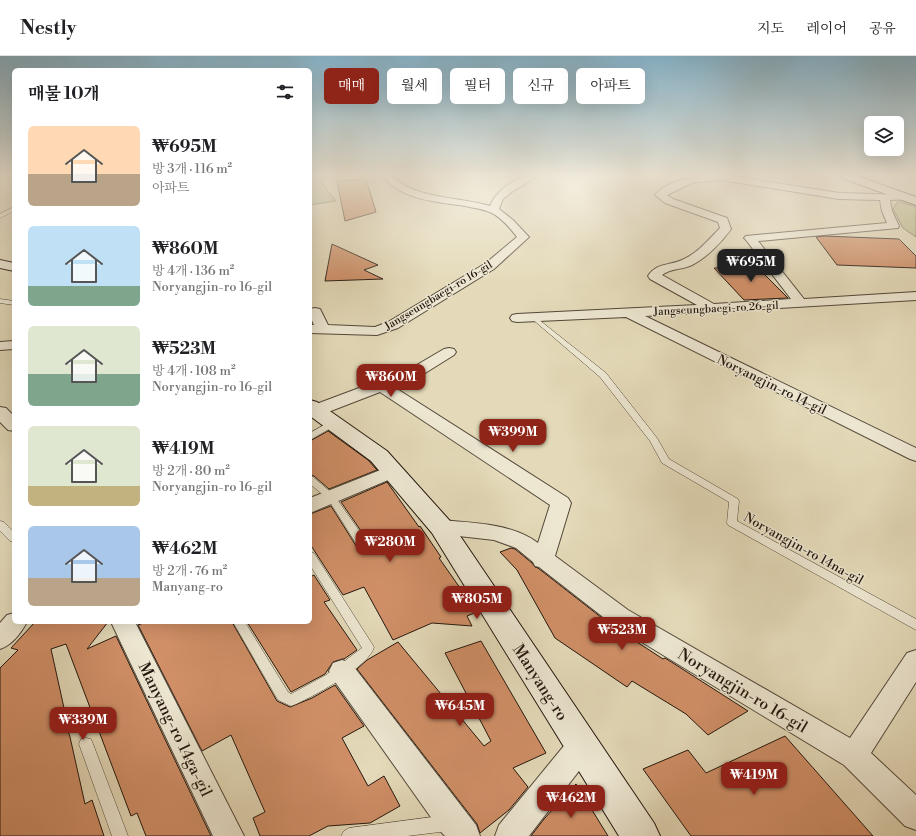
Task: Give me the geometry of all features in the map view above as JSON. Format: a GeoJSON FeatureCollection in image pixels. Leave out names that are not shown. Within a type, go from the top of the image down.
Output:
{"type":"FeatureCollection","features":[{"type":"Feature","properties":{"kind":"street","name":"Jangseungbaegi-ro 16-gil"},"geometry":{"type":"LineString","coordinates":[[316,329],[377,331],[393,325],[490,266],[523,237],[506,219],[497,212]]}},
{"type":"Feature","properties":{"kind":"street"},"geometry":{"type":"LineString","coordinates":[[701,212],[723,220],[726,229],[701,254],[687,263],[664,268],[654,276],[712,308]]}},
{"type":"Feature","properties":{"kind":"street"},"geometry":{"type":"LineString","coordinates":[[801,303],[750,238],[894,226],[887,212]]}},
{"type":"Feature","properties":{"kind":"street","name":"Jangseungbaegi-ro 26-gil"},"geometry":{"type":"LineString","coordinates":[[517,318],[916,296]]}},
{"type":"Feature","properties":{"kind":"street"},"geometry":{"type":"LineString","coordinates":[[315,312],[316,329]]}},
{"type":"Feature","properties":{"kind":"street","name":"Noryangjin-ro 14-gil"},"geometry":{"type":"LineString","coordinates":[[627,313],[916,455]]}},
{"type":"Feature","properties":{"kind":"street"},"geometry":{"type":"LineString","coordinates":[[0,346],[12,345]]}},
{"type":"Feature","properties":{"kind":"street"},"geometry":{"type":"LineString","coordinates":[[317,419],[382,386],[416,372],[449,352]]}},
{"type":"Feature","properties":{"kind":"street"},"geometry":{"type":"LineString","coordinates":[[382,386],[561,503],[543,560]]}},
{"type":"Feature","properties":{"kind":"street"},"geometry":{"type":"LineString","coordinates":[[0,412],[12,424]]}},
{"type":"Feature","properties":{"kind":"street","name":"Manyang-ro"},"geometry":{"type":"LineString","coordinates":[[317,419],[379,456],[441,527],[641,836]]}},
{"type":"Feature","properties":{"kind":"street"},"geometry":{"type":"LineString","coordinates":[[312,505],[393,472]]}},
{"type":"Feature","properties":{"kind":"street","name":"Noryangjin-ro 16-gil"},"geometry":{"type":"LineString","coordinates":[[441,527],[496,533],[523,543],[543,560],[620,617],[854,756],[916,815]]}},
{"type":"Feature","properties":{"kind":"street"},"geometry":{"type":"LineString","coordinates":[[0,639],[13,624]]}},
{"type":"Feature","properties":{"kind":"street","name":"Manyang-ro 14ga-gil"},"geometry":{"type":"LineString","coordinates":[[125,624],[229,836]]}},
{"type":"Feature","properties":{"kind":"street"},"geometry":{"type":"LineString","coordinates":[[854,756],[916,660]]}},
{"type":"Feature","properties":{"kind":"street"},"geometry":{"type":"LineString","coordinates":[[342,671],[459,829]]}},
{"type":"Feature","properties":{"kind":"street"},"geometry":{"type":"LineString","coordinates":[[510,836],[582,746]]}},
{"type":"Feature","properties":{"kind":"lane"},"geometry":{"type":"LineString","coordinates":[[0,301],[12,303]]}},
{"type":"Feature","properties":{"kind":"lane","name":"Noryangjin-ro 14na-gil"},"geometry":{"type":"LineString","coordinates":[[533,317],[603,375],[654,440],[665,461],[734,500],[732,523],[916,625]]}},
{"type":"Feature","properties":{"kind":"lane"},"geometry":{"type":"LineString","coordinates":[[312,481],[331,497],[363,545]]}},
{"type":"Feature","properties":{"kind":"lane"},"geometry":{"type":"LineString","coordinates":[[0,525],[12,536]]}},
{"type":"Feature","properties":{"kind":"lane"},"geometry":{"type":"LineString","coordinates":[[239,624],[283,696],[291,700],[342,671],[367,651],[368,647],[312,559]]}},
{"type":"Feature","properties":{"kind":"lane"},"geometry":{"type":"LineString","coordinates":[[86,744],[120,836]]}},
{"type":"Feature","properties":{"kind":"lane"},"geometry":{"type":"LineString","coordinates":[[348,836],[459,829]]}},
{"type":"Feature","properties":{"kind":"green space"},"geometry":{"type":"Polygon","coordinates":[[[895,212],[916,212],[916,237],[903,228],[895,212]]]}},
{"type":"Feature","properties":{"kind":"building"},"geometry":{"type":"Polygon","coordinates":[[[343,212],[375,212],[345,221],[343,212]]]}},
{"type":"Feature","properties":{"kind":"building"},"geometry":{"type":"Polygon","coordinates":[[[816,237],[899,239],[916,256],[916,268],[837,265],[816,237]]]}},
{"type":"Feature","properties":{"kind":"building"},"geometry":{"type":"Polygon","coordinates":[[[332,244],[378,265],[364,270],[383,279],[325,281],[332,244]]]}},
{"type":"Feature","properties":{"kind":"building"},"geometry":{"type":"Polygon","coordinates":[[[749,267],[751,269],[758,268],[788,298],[744,300],[714,268],[749,267]]]}},
{"type":"Feature","properties":{"kind":"building"},"geometry":{"type":"Polygon","coordinates":[[[328,431],[368,460],[377,470],[329,489],[312,476],[312,440],[328,431]]]}},
{"type":"Feature","properties":{"kind":"building"},"geometry":{"type":"Polygon","coordinates":[[[387,482],[419,527],[420,526],[441,557],[439,558],[477,612],[467,616],[472,626],[432,623],[393,640],[364,587],[343,595],[312,547],[312,513],[331,506],[358,549],[368,549],[368,541],[341,502],[387,482]]]}},
{"type":"Feature","properties":{"kind":"building"},"geometry":{"type":"Polygon","coordinates":[[[511,548],[515,549],[535,567],[611,625],[748,711],[708,735],[686,714],[632,681],[627,687],[555,638],[517,570],[500,552],[511,548]]]}},
{"type":"Feature","properties":{"kind":"building"},"geometry":{"type":"Polygon","coordinates":[[[314,575],[330,600],[324,602],[357,650],[344,659],[333,662],[325,674],[291,692],[248,624],[312,624],[312,576],[314,575]]]}},
{"type":"Feature","properties":{"kind":"building"},"geometry":{"type":"Polygon","coordinates":[[[33,624],[106,624],[87,649],[116,636],[211,836],[146,836],[137,813],[131,816],[66,644],[51,649],[64,708],[61,709],[70,737],[85,804],[92,800],[104,836],[0,836],[0,668],[18,650],[11,648],[33,624]]]}},
{"type":"Feature","properties":{"kind":"building"},"geometry":{"type":"Polygon","coordinates":[[[233,624],[277,701],[290,707],[312,698],[335,685],[364,726],[342,738],[368,786],[384,776],[400,806],[370,823],[328,826],[309,836],[260,836],[253,818],[265,812],[231,735],[202,751],[138,625],[233,624]]]}},
{"type":"Feature","properties":{"kind":"building"},"geometry":{"type":"Polygon","coordinates":[[[481,641],[546,753],[513,768],[528,787],[509,810],[480,833],[477,824],[357,669],[367,660],[398,642],[484,746],[491,741],[445,653],[481,641]]]}},
{"type":"Feature","properties":{"kind":"building"},"geometry":{"type":"Polygon","coordinates":[[[785,736],[873,836],[691,836],[643,769],[688,750],[706,773],[785,736]]]}},
{"type":"Feature","properties":{"kind":"building"},"geometry":{"type":"Polygon","coordinates":[[[576,784],[608,836],[531,836],[544,819],[576,784]]]}}]}
